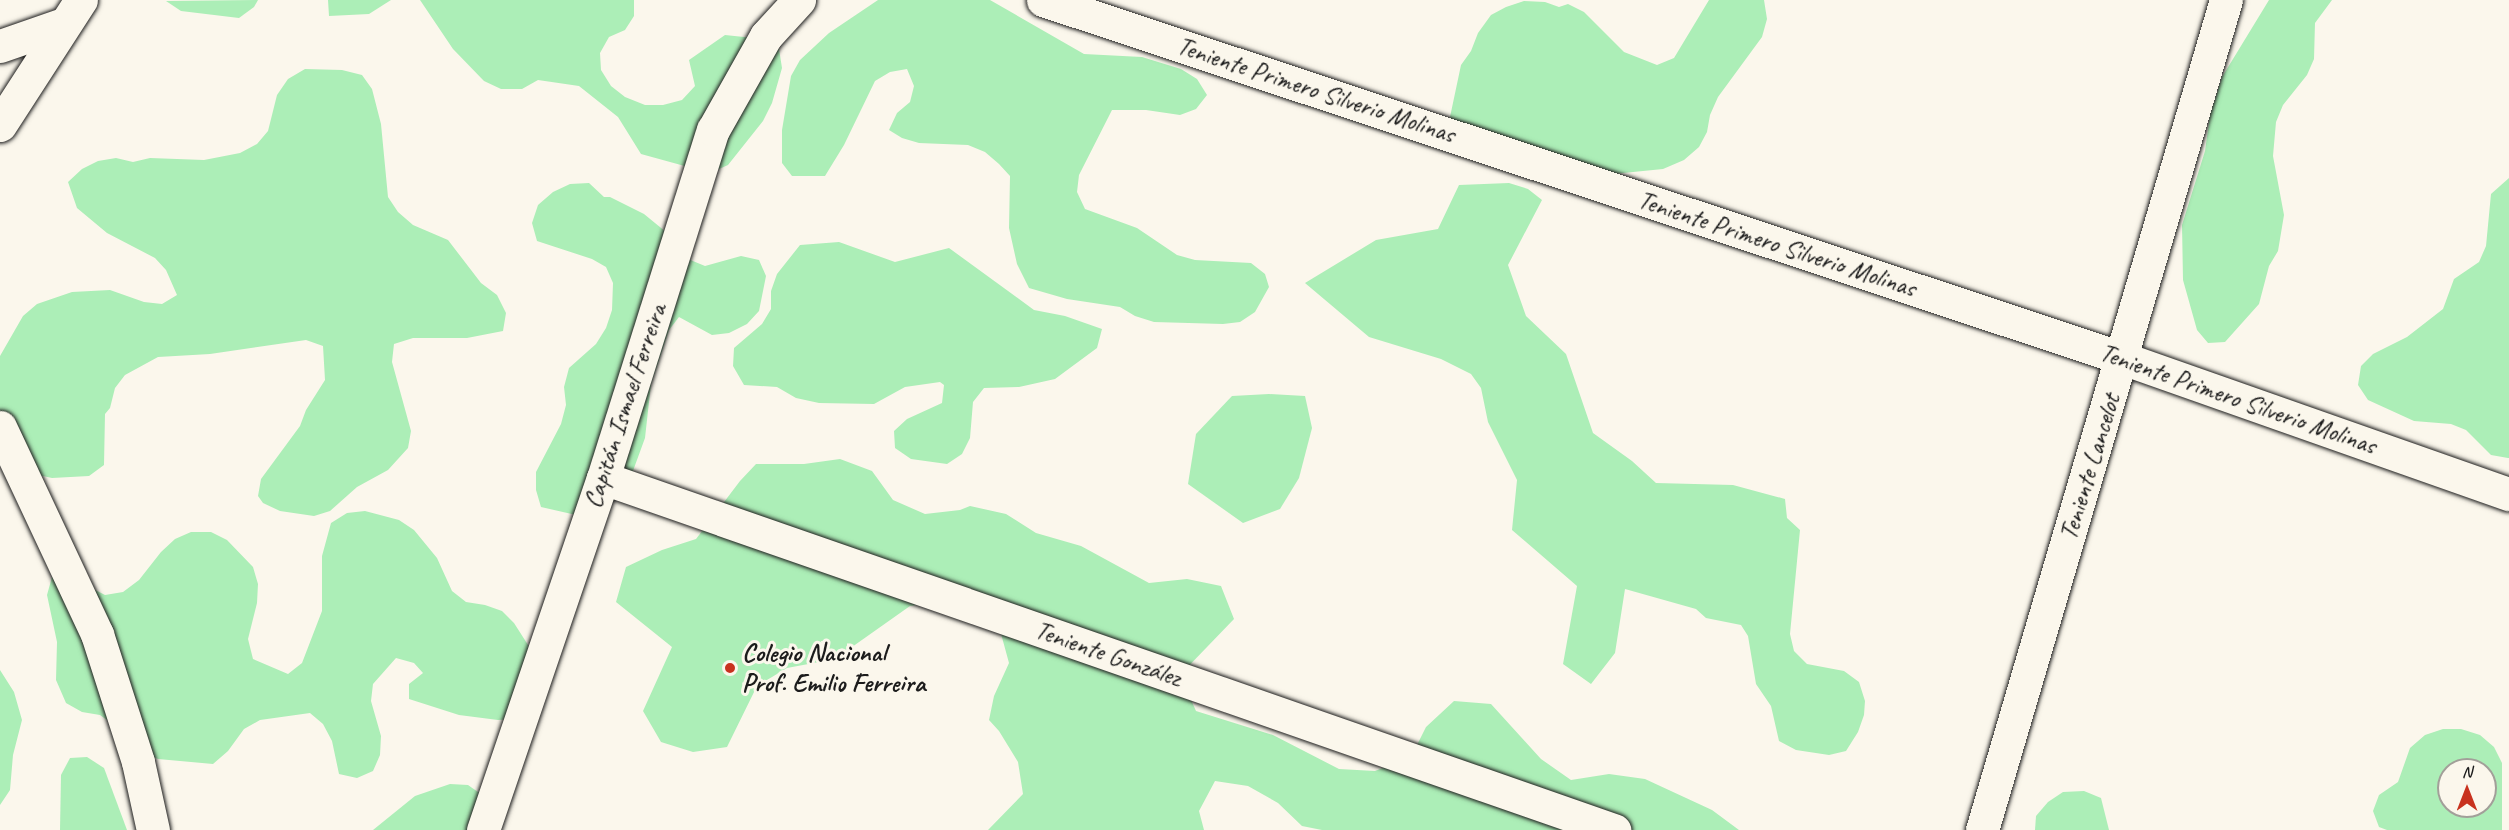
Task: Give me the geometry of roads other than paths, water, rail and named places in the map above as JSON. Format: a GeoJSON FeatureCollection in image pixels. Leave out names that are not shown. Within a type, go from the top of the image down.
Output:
{"type":"FeatureCollection","features":[{"type":"Feature","properties":{"kind":"street","name":"Capitán Ismael Ferreira"},"geometry":{"type":"LineString","coordinates":[[483,830],[603,478],[714,130],[766,36],[799,0]]}},
{"type":"Feature","properties":{"kind":"street","name":"Teniente Primero Silverio Molinas"},"geometry":{"type":"LineString","coordinates":[[1043,0],[2122,358],[2509,494]]}},
{"type":"Feature","properties":{"kind":"street","name":"Teniente Lancelot"},"geometry":{"type":"LineString","coordinates":[[1982,830],[2226,0]]}},
{"type":"Feature","properties":{"kind":"street"},"geometry":{"type":"LineString","coordinates":[[0,46],[72,12]]}},
{"type":"Feature","properties":{"kind":"street"},"geometry":{"type":"LineString","coordinates":[[0,125],[72,12]]}},
{"type":"Feature","properties":{"kind":"street"},"geometry":{"type":"LineString","coordinates":[[3,443],[97,634],[138,762],[153,830]]}},
{"type":"Feature","properties":{"kind":"street","name":"Teniente González"},"geometry":{"type":"LineString","coordinates":[[603,478],[1614,830]]}},
{"type":"Feature","properties":{"kind":"place","name":"Colegio Nacional Prof. Emilio Ferreira"},"geometry":{"type":"Point","coordinates":[730,668]}}]}
